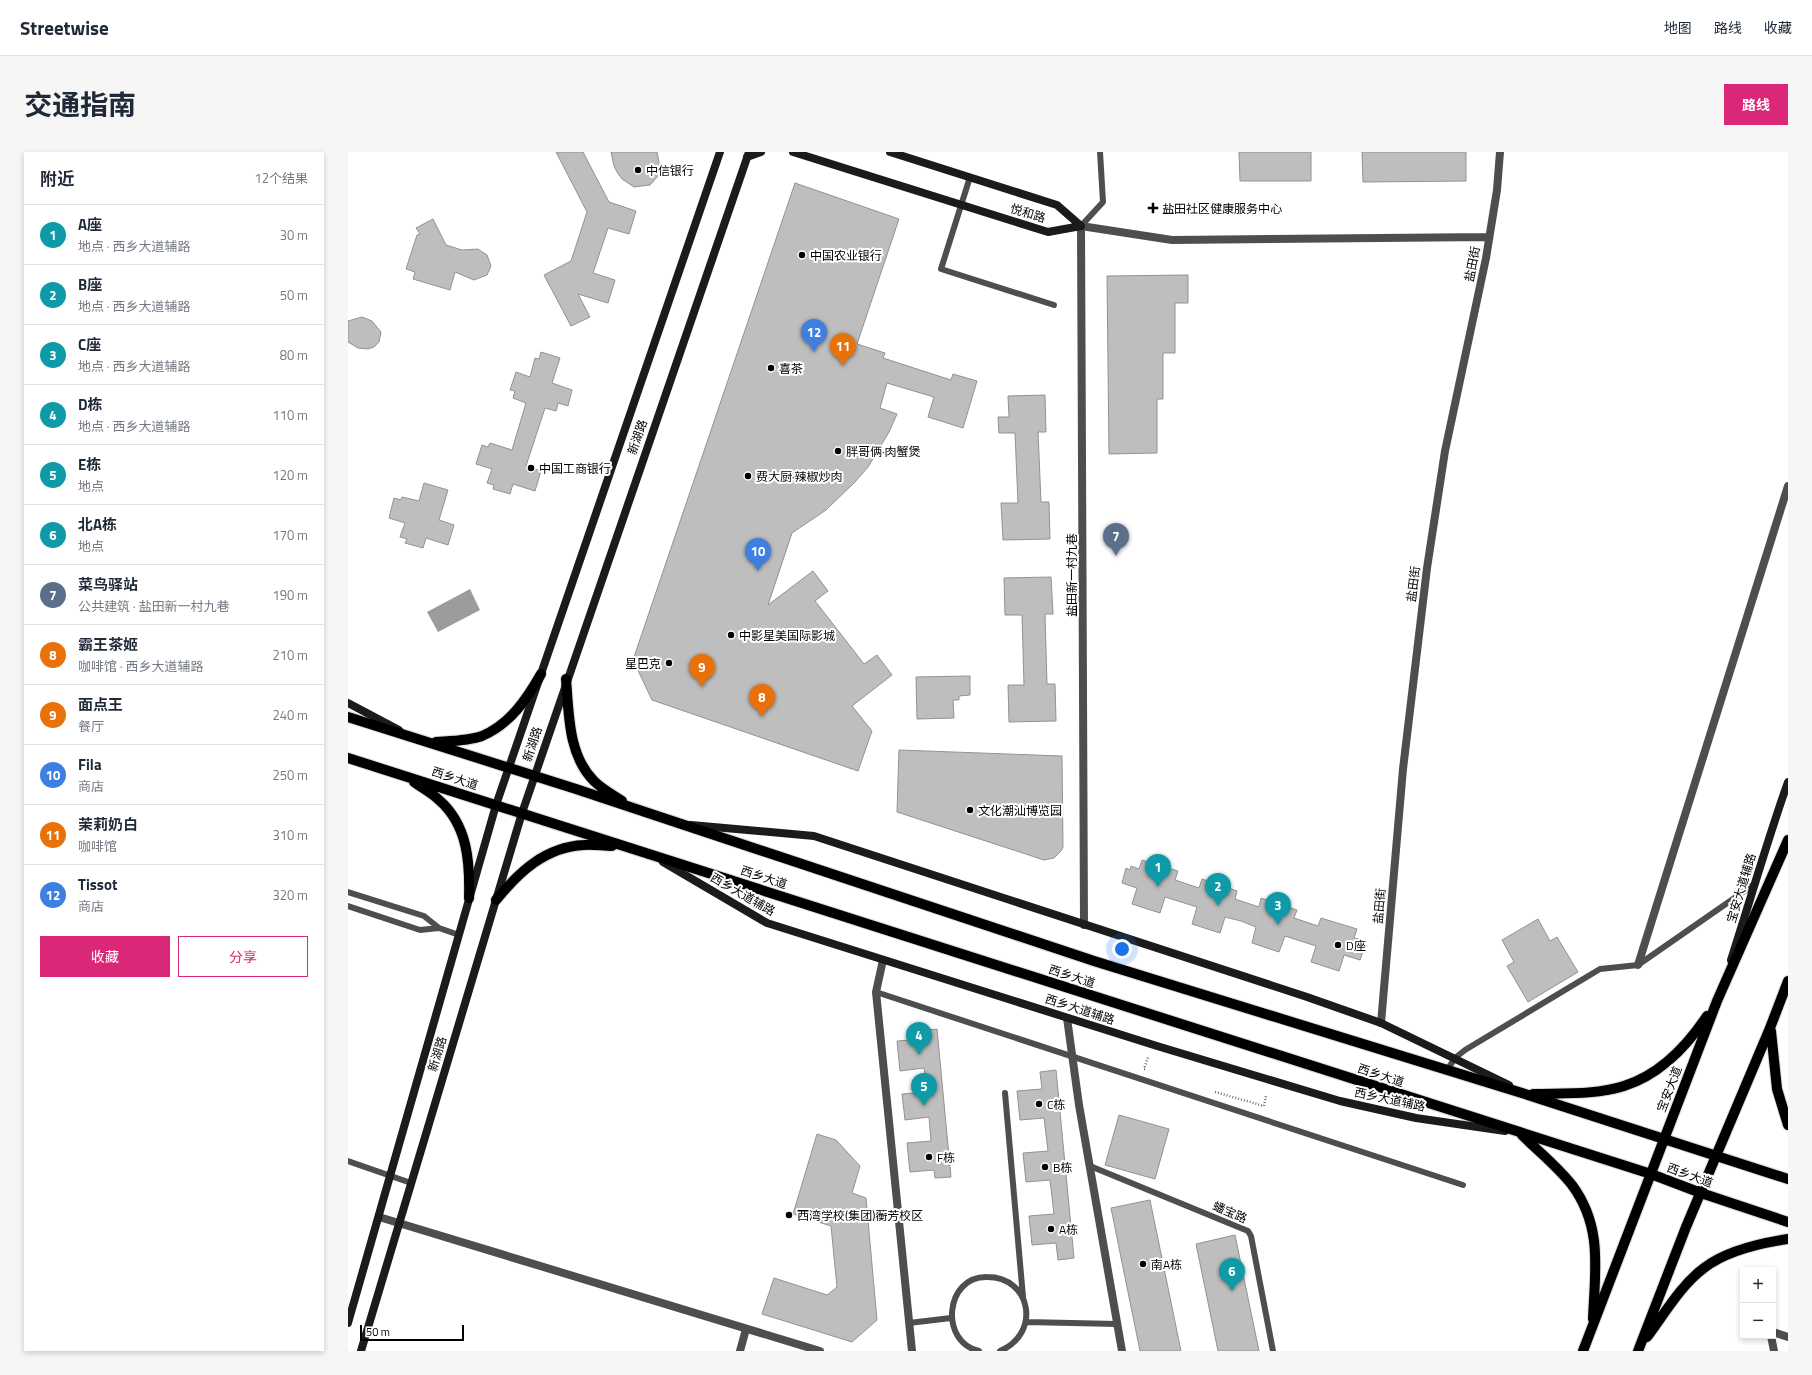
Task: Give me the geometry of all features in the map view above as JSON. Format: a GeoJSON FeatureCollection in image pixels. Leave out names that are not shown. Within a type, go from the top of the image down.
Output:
{"type":"FeatureCollection","features":[{"type":"Feature","properties":{"kind":"main road","name":"新湖路"},"geometry":{"type":"LineString","coordinates":[[348,1323],[496,805],[720,152]]}},
{"type":"Feature","properties":{"kind":"main road"},"geometry":{"type":"LineString","coordinates":[[748,155],[761,152]]}},
{"type":"Feature","properties":{"kind":"main road","name":"悦和路"},"geometry":{"type":"LineString","coordinates":[[792,152],[1048,232],[1081,226]]}},
{"type":"Feature","properties":{"kind":"main road","name":"悦和路"},"geometry":{"type":"LineString","coordinates":[[890,152],[1057,205],[1081,226]]}},
{"type":"Feature","properties":{"kind":"main road","name":"新湖路"},"geometry":{"type":"LineString","coordinates":[[361,1351],[534,775],[748,155]]}},
{"type":"Feature","properties":{"kind":"main road"},"geometry":{"type":"LineString","coordinates":[[431,743],[475,737],[495,729],[516,711],[529,696],[541,674]]}},
{"type":"Feature","properties":{"kind":"main road"},"geometry":{"type":"LineString","coordinates":[[566,679],[571,735],[579,759],[594,781],[632,808]]}},
{"type":"Feature","properties":{"kind":"main road"},"geometry":{"type":"LineString","coordinates":[[348,703],[413,738]]}},
{"type":"Feature","properties":{"kind":"main road","name":"西乡大道"},"geometry":{"type":"LineString","coordinates":[[348,717],[534,775],[1094,960],[1525,1094],[1788,1179]]}},
{"type":"Feature","properties":{"kind":"main road","name":"西乡大道"},"geometry":{"type":"LineString","coordinates":[[348,758],[1651,1174],[1701,1193],[1788,1222]]}},
{"type":"Feature","properties":{"kind":"main road"},"geometry":{"type":"LineString","coordinates":[[404,776],[440,800],[459,826],[468,855],[469,898]]}},
{"type":"Feature","properties":{"kind":"main road","name":"宝安大道辅路"},"geometry":{"type":"LineString","coordinates":[[1717,1001],[1756,883],[1770,831],[1788,782]]}},
{"type":"Feature","properties":{"kind":"main road"},"geometry":{"type":"LineString","coordinates":[[680,824],[814,836],[1381,1022],[1525,1094],[1600,1091],[1624,1086],[1642,1078],[1661,1067],[1694,1036],[1717,1001]]}},
{"type":"Feature","properties":{"kind":"main road","name":"宝安大道"},"geometry":{"type":"LineString","coordinates":[[1583,1351],[1717,1001],[1788,840]]}},
{"type":"Feature","properties":{"kind":"main road"},"geometry":{"type":"LineString","coordinates":[[496,900],[523,869],[553,852],[567,847],[584,844],[627,847]]}},
{"type":"Feature","properties":{"kind":"main road","name":"西乡大道辅路"},"geometry":{"type":"LineString","coordinates":[[652,855],[767,923],[1067,1018],[1340,1101],[1416,1118],[1520,1133]]}},
{"type":"Feature","properties":{"kind":"main road"},"geometry":{"type":"LineString","coordinates":[[1638,1350],[1788,981]]}},
{"type":"Feature","properties":{"kind":"main road"},"geometry":{"type":"LineString","coordinates":[[1770,1028],[1772,1061],[1777,1089],[1788,1125]]}},
{"type":"Feature","properties":{"kind":"main road"},"geometry":{"type":"LineString","coordinates":[[1520,1133],[1571,1184],[1583,1203],[1591,1220],[1595,1241],[1596,1265],[1593,1327],[1579,1351]]}},
{"type":"Feature","properties":{"kind":"main road"},"geometry":{"type":"LineString","coordinates":[[1638,1350],[1692,1279],[1705,1267],[1732,1254],[1756,1245],[1788,1239]]}},
{"type":"Feature","properties":{"kind":"street","name":"盐田街"},"geometry":{"type":"LineString","coordinates":[[1381,1022],[1403,769],[1427,568],[1445,451],[1489,237],[1497,190],[1500,152]]}},
{"type":"Feature","properties":{"kind":"street"},"geometry":{"type":"LineString","coordinates":[[1081,226],[1172,240],[1489,237]]}},
{"type":"Feature","properties":{"kind":"street","name":"盐田新一村九巷"},"geometry":{"type":"LineString","coordinates":[[1081,226],[1084,925]]}},
{"type":"Feature","properties":{"kind":"street"},"geometry":{"type":"LineString","coordinates":[[1638,965],[1788,486]]}},
{"type":"Feature","properties":{"kind":"street"},"geometry":{"type":"LineString","coordinates":[[883,960],[876,992],[912,1351]]}},
{"type":"Feature","properties":{"kind":"street"},"geometry":{"type":"LineString","coordinates":[[1067,1018],[1090,1166],[1122,1351]]}},
{"type":"Feature","properties":{"kind":"street"},"geometry":{"type":"LineString","coordinates":[[379,1217],[820,1351]]}},
{"type":"Feature","properties":{"kind":"street"},"geometry":{"type":"LineString","coordinates":[[740,1351],[746,1329]]}},
{"type":"Feature","properties":{"kind":"street"},"geometry":{"type":"LineString","coordinates":[[1776,1333],[1788,1337]]}},
{"type":"Feature","properties":{"kind":"street"},"geometry":{"type":"LineString","coordinates":[[1772,1339],[1774,1351]]}},
{"type":"Feature","properties":{"kind":"lane"},"geometry":{"type":"LineString","coordinates":[[1081,226],[1103,202],[1100,152]]}},
{"type":"Feature","properties":{"kind":"lane"},"geometry":{"type":"LineString","coordinates":[[970,177],[941,269],[1054,305]]}},
{"type":"Feature","properties":{"kind":"lane"},"geometry":{"type":"LineString","coordinates":[[1447,1070],[1454,1058],[1465,1050],[1600,969],[1638,965],[1756,883]]}},
{"type":"Feature","properties":{"kind":"lane"},"geometry":{"type":"LineString","coordinates":[[348,892],[424,916],[440,928],[459,935]]}},
{"type":"Feature","properties":{"kind":"lane"},"geometry":{"type":"LineString","coordinates":[[348,906],[420,930],[440,928]]}},
{"type":"Feature","properties":{"kind":"lane"},"geometry":{"type":"LineString","coordinates":[[876,992],[1463,1185]]}},
{"type":"Feature","properties":{"kind":"lane"},"geometry":{"type":"LineString","coordinates":[[1006,1093],[1023,1298]]}},
{"type":"Feature","properties":{"kind":"lane"},"geometry":{"type":"LineString","coordinates":[[348,1161],[411,1183]]}},
{"type":"Feature","properties":{"kind":"lane","name":"蟠宝路"},"geometry":{"type":"LineString","coordinates":[[1090,1166],[1249,1233],[1273,1351]]}},
{"type":"Feature","properties":{"kind":"lane"},"geometry":{"type":"LineString","coordinates":[[980,1351],[964,1343],[955,1331],[951,1318],[952,1305],[958,1293],[966,1284],[986,1276],[1000,1278],[1018,1289],[1023,1298],[1027,1311],[1026,1322],[1022,1334],[1007,1348],[1000,1351]]}},
{"type":"Feature","properties":{"kind":"lane"},"geometry":{"type":"LineString","coordinates":[[909,1323],[951,1318]]}},
{"type":"Feature","properties":{"kind":"lane"},"geometry":{"type":"LineString","coordinates":[[1026,1322],[1117,1324]]}},
{"type":"Feature","properties":{"kind":"path"},"geometry":{"type":"LineString","coordinates":[[1148,1058],[1144,1069],[1151,1071]]}},
{"type":"Feature","properties":{"kind":"path"},"geometry":{"type":"LineString","coordinates":[[1256,1104],[1264,1106],[1266,1096]]}},
{"type":"Feature","properties":{"kind":"shaded area"},"geometry":{"type":"Polygon","coordinates":[[[470,589],[480,610],[438,632],[427,612],[470,589]]]}},
{"type":"Feature","properties":{"kind":"building"},"geometry":{"type":"Polygon","coordinates":[[[556,152],[583,152],[609,202],[636,211],[629,234],[608,228],[593,273],[615,280],[608,303],[578,294],[590,317],[571,326],[544,275],[571,261],[587,212],[556,152]]]}},
{"type":"Feature","properties":{"kind":"building","name":"中信银行"},"geometry":{"type":"Polygon","coordinates":[[[611,152],[657,152],[660,168],[658,176],[650,185],[634,187],[622,179],[617,172],[611,152]]]}},
{"type":"Feature","properties":{"kind":"building"},"geometry":{"type":"Polygon","coordinates":[[[1239,152],[1311,152],[1311,181],[1240,181],[1239,152]]]}},
{"type":"Feature","properties":{"kind":"building"},"geometry":{"type":"Polygon","coordinates":[[[1362,152],[1466,152],[1466,181],[1363,182],[1362,152]]]}},
{"type":"Feature","properties":{"kind":"building"},"geometry":{"type":"Polygon","coordinates":[[[795,183],[899,219],[857,344],[885,353],[883,358],[951,380],[953,374],[977,381],[963,428],[928,417],[934,397],[887,383],[880,408],[897,414],[889,432],[868,467],[855,482],[826,510],[792,533],[768,605],[813,571],[828,591],[815,601],[864,664],[877,655],[892,675],[852,706],[872,731],[858,771],[652,700],[633,660],[795,183]]]}},
{"type":"Feature","properties":{"kind":"building"},"geometry":{"type":"Polygon","coordinates":[[[433,219],[446,245],[462,250],[478,249],[487,255],[491,266],[487,275],[474,280],[455,272],[450,290],[413,279],[415,272],[406,269],[417,235],[420,234],[416,228],[433,219]]]}},
{"type":"Feature","properties":{"kind":"building"},"geometry":{"type":"Polygon","coordinates":[[[1188,275],[1188,303],[1175,303],[1175,353],[1163,353],[1163,399],[1157,399],[1157,453],[1109,454],[1107,276],[1188,275]]]}},
{"type":"Feature","properties":{"kind":"building"},"geometry":{"type":"Polygon","coordinates":[[[362,317],[372,321],[381,332],[379,342],[374,347],[368,349],[358,348],[348,342],[348,321],[362,317]]]}},
{"type":"Feature","properties":{"kind":"building"},"geometry":{"type":"Polygon","coordinates":[[[541,352],[560,358],[552,383],[572,390],[568,406],[558,403],[556,411],[545,408],[526,466],[541,471],[535,491],[513,484],[510,494],[493,489],[494,485],[487,483],[492,469],[476,464],[482,445],[488,447],[490,443],[512,450],[526,403],[513,398],[515,391],[510,390],[516,372],[530,377],[535,358],[539,359],[541,352]]]}},
{"type":"Feature","properties":{"kind":"building"},"geometry":{"type":"Polygon","coordinates":[[[1045,395],[1046,432],[1038,432],[1041,502],[1049,502],[1050,539],[1003,540],[1001,503],[1018,503],[1015,433],[999,433],[998,417],[1009,417],[1008,396],[1045,395]]]}},
{"type":"Feature","properties":{"kind":"building"},"geometry":{"type":"Polygon","coordinates":[[[424,483],[448,490],[439,520],[454,525],[448,545],[426,538],[423,548],[405,543],[407,539],[400,537],[405,523],[389,518],[394,498],[401,500],[402,497],[419,501],[424,483]]]}},
{"type":"Feature","properties":{"kind":"building"},"geometry":{"type":"Polygon","coordinates":[[[1051,577],[1053,614],[1045,614],[1047,684],[1055,684],[1056,721],[1009,722],[1008,685],[1024,685],[1022,615],[1005,615],[1004,578],[1051,577]]]}},
{"type":"Feature","properties":{"kind":"building"},"geometry":{"type":"Polygon","coordinates":[[[970,676],[970,695],[959,696],[959,700],[953,700],[954,718],[917,719],[916,677],[970,676]]]}},
{"type":"Feature","properties":{"kind":"building"},"geometry":{"type":"Polygon","coordinates":[[[899,750],[1062,756],[1063,847],[1061,851],[1054,858],[1044,860],[897,812],[899,750]]]}},
{"type":"Feature","properties":{"kind":"building"},"geometry":{"type":"Polygon","coordinates":[[[1142,860],[1178,871],[1175,880],[1199,888],[1202,879],[1237,891],[1235,899],[1259,907],[1261,898],[1297,910],[1294,918],[1318,926],[1321,918],[1357,929],[1354,938],[1362,940],[1361,944],[1365,945],[1360,960],[1344,955],[1339,971],[1311,962],[1316,946],[1285,936],[1279,952],[1252,943],[1256,927],[1241,921],[1225,917],[1220,933],[1192,924],[1197,907],[1165,897],[1160,913],[1132,904],[1137,888],[1122,883],[1126,868],[1130,870],[1131,866],[1139,869],[1142,860]]]}},
{"type":"Feature","properties":{"kind":"building"},"geometry":{"type":"Polygon","coordinates":[[[1538,919],[1550,941],[1557,937],[1578,972],[1528,1002],[1507,966],[1514,962],[1502,940],[1538,919]]]}},
{"type":"Feature","properties":{"kind":"building"},"geometry":{"type":"Polygon","coordinates":[[[937,1029],[951,1177],[935,1178],[934,1170],[910,1172],[907,1143],[931,1141],[929,1117],[905,1120],[902,1094],[927,1092],[926,1080],[924,1068],[900,1071],[897,1041],[922,1039],[921,1031],[937,1029]]]}},
{"type":"Feature","properties":{"kind":"building"},"geometry":{"type":"Polygon","coordinates":[[[1056,1070],[1074,1258],[1058,1260],[1056,1243],[1032,1245],[1029,1216],[1054,1214],[1050,1180],[1026,1182],[1023,1153],[1048,1151],[1044,1118],[1020,1120],[1017,1091],[1042,1089],[1040,1072],[1056,1070]]]}},
{"type":"Feature","properties":{"kind":"building"},"geometry":{"type":"Polygon","coordinates":[[[1119,1115],[1169,1129],[1155,1179],[1105,1165],[1119,1115]]]}},
{"type":"Feature","properties":{"kind":"building"},"geometry":{"type":"Polygon","coordinates":[[[817,1134],[836,1140],[860,1166],[852,1193],[866,1198],[877,1320],[852,1342],[762,1314],[774,1278],[827,1295],[837,1287],[831,1226],[793,1214],[817,1134]]]}},
{"type":"Feature","properties":{"kind":"building","name":"南A栋"},"geometry":{"type":"Polygon","coordinates":[[[1150,1200],[1181,1351],[1140,1351],[1111,1208],[1150,1200]]]}},
{"type":"Feature","properties":{"kind":"building"},"geometry":{"type":"Polygon","coordinates":[[[1235,1235],[1259,1351],[1218,1351],[1196,1244],[1235,1235]]]}},
{"type":"Feature","properties":{"kind":"place","name":"中信银行"},"geometry":{"type":"Point","coordinates":[638,170]}},
{"type":"Feature","properties":{"kind":"place","name":"盐田社区健康服务中心"},"geometry":{"type":"Point","coordinates":[1153,208]}},
{"type":"Feature","properties":{"kind":"place","name":"中国农业银行"},"geometry":{"type":"Point","coordinates":[802,255]}},
{"type":"Feature","properties":{"kind":"place","name":"Tissot"},"geometry":{"type":"Point","coordinates":[814,352]}},
{"type":"Feature","properties":{"kind":"place","name":"茉莉奶白"},"geometry":{"type":"Point","coordinates":[843,366]}},
{"type":"Feature","properties":{"kind":"place","name":"喜茶"},"geometry":{"type":"Point","coordinates":[771,368]}},
{"type":"Feature","properties":{"kind":"place","name":"胖哥俩·肉蟹煲"},"geometry":{"type":"Point","coordinates":[838,451]}},
{"type":"Feature","properties":{"kind":"place","name":"中国工商银行"},"geometry":{"type":"Point","coordinates":[531,468]}},
{"type":"Feature","properties":{"kind":"place","name":"费大厨·辣椒炒肉"},"geometry":{"type":"Point","coordinates":[748,476]}},
{"type":"Feature","properties":{"kind":"place","name":"菜鸟驿站"},"geometry":{"type":"Point","coordinates":[1116,556]}},
{"type":"Feature","properties":{"kind":"place","name":"Fila"},"geometry":{"type":"Point","coordinates":[758,571]}},
{"type":"Feature","properties":{"kind":"place","name":"中影星美国际影城"},"geometry":{"type":"Point","coordinates":[731,635]}},
{"type":"Feature","properties":{"kind":"place","name":"星巴克"},"geometry":{"type":"Point","coordinates":[669,663]}},
{"type":"Feature","properties":{"kind":"place","name":"面点王"},"geometry":{"type":"Point","coordinates":[702,687]}},
{"type":"Feature","properties":{"kind":"place","name":"霸王茶姬"},"geometry":{"type":"Point","coordinates":[762,717]}},
{"type":"Feature","properties":{"kind":"place","name":"文化潮汕博览园"},"geometry":{"type":"Point","coordinates":[970,810]}},
{"type":"Feature","properties":{"kind":"place","name":"A座"},"geometry":{"type":"Point","coordinates":[1158,887]}},
{"type":"Feature","properties":{"kind":"place","name":"B座"},"geometry":{"type":"Point","coordinates":[1218,906]}},
{"type":"Feature","properties":{"kind":"place","name":"C座"},"geometry":{"type":"Point","coordinates":[1278,925]}},
{"type":"Feature","properties":{"kind":"place","name":"D座"},"geometry":{"type":"Point","coordinates":[1338,945]}},
{"type":"Feature","properties":{"kind":"place","name":"D栋"},"geometry":{"type":"Point","coordinates":[919,1055]}},
{"type":"Feature","properties":{"kind":"place","name":"C栋"},"geometry":{"type":"Point","coordinates":[1039,1104]}},
{"type":"Feature","properties":{"kind":"place","name":"E栋"},"geometry":{"type":"Point","coordinates":[924,1106]}},
{"type":"Feature","properties":{"kind":"place","name":"F栋"},"geometry":{"type":"Point","coordinates":[929,1157]}},
{"type":"Feature","properties":{"kind":"place","name":"B栋"},"geometry":{"type":"Point","coordinates":[1045,1167]}},
{"type":"Feature","properties":{"kind":"place","name":"西湾学校(集团)蘅芳校区"},"geometry":{"type":"Point","coordinates":[789,1215]}},
{"type":"Feature","properties":{"kind":"place","name":"A栋"},"geometry":{"type":"Point","coordinates":[1051,1229]}},
{"type":"Feature","properties":{"kind":"place","name":"南A栋"},"geometry":{"type":"Point","coordinates":[1143,1264]}},
{"type":"Feature","properties":{"kind":"place","name":"北A栋"},"geometry":{"type":"Point","coordinates":[1232,1291]}}]}
